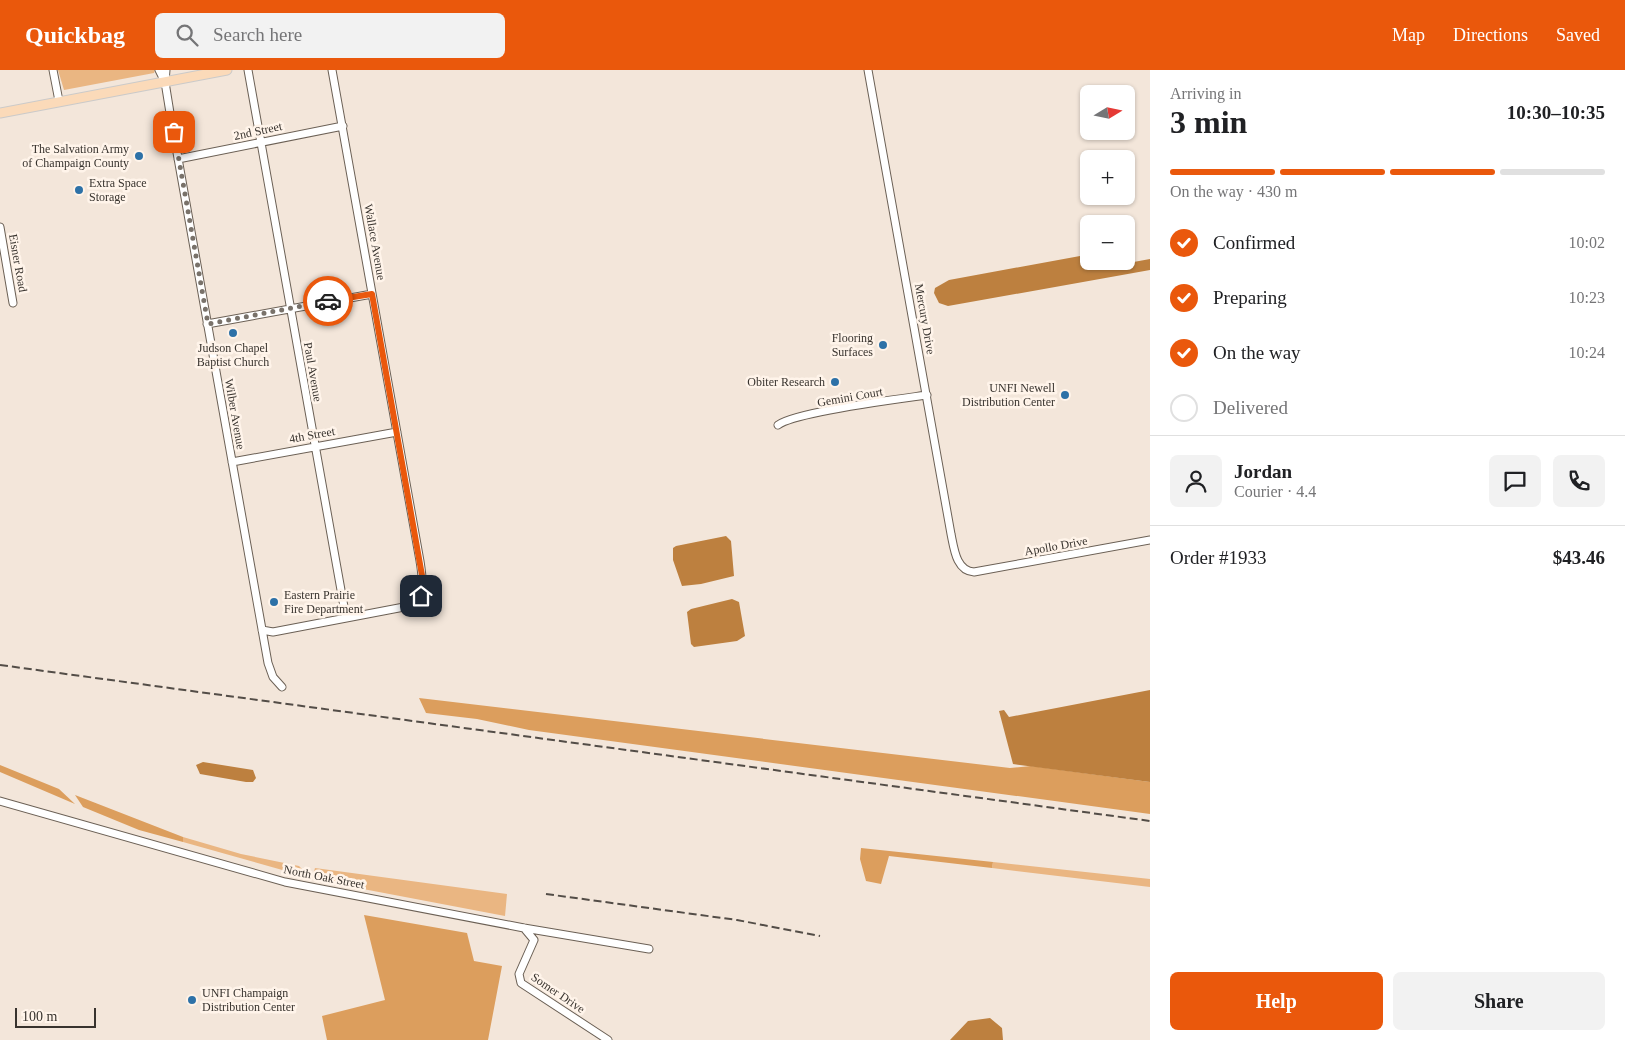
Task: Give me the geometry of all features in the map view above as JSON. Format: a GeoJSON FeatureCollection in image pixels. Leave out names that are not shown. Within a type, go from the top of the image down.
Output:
{"type":"FeatureCollection","features":[{"type":"Feature","properties":{"kind":"main road"},"geometry":{"type":"LineString","coordinates":[[0,112],[228,70]]}},
{"type":"Feature","properties":{"kind":"street"},"geometry":{"type":"LineString","coordinates":[[53,70],[59,101]]}},
{"type":"Feature","properties":{"kind":"street"},"geometry":{"type":"LineString","coordinates":[[159,70],[166,82]]}},
{"type":"Feature","properties":{"kind":"street"},"geometry":{"type":"LineString","coordinates":[[166,70],[166,82]]}},
{"type":"Feature","properties":{"kind":"street","name":"Paul Avenue"},"geometry":{"type":"LineString","coordinates":[[248,70],[346,618]]}},
{"type":"Feature","properties":{"kind":"street","name":"Wallace Avenue"},"geometry":{"type":"LineString","coordinates":[[332,70],[423,581],[421,596],[415,602],[404,607],[346,618]]}},
{"type":"Feature","properties":{"kind":"street","name":"Mercury Drive"},"geometry":{"type":"LineString","coordinates":[[868,70],[953,540],[959,563],[965,570]]}},
{"type":"Feature","properties":{"kind":"street","name":"Wilber Avenue"},"geometry":{"type":"LineString","coordinates":[[166,82],[262,630],[270,670],[282,687]]}},
{"type":"Feature","properties":{"kind":"street","name":"2nd Street"},"geometry":{"type":"LineString","coordinates":[[178,159],[343,126]]}},
{"type":"Feature","properties":{"kind":"street","name":"Eisner Road"},"geometry":{"type":"LineString","coordinates":[[0,227],[13,303]]}},
{"type":"Feature","properties":{"kind":"street"},"geometry":{"type":"LineString","coordinates":[[208,324],[372,294]]}},
{"type":"Feature","properties":{"kind":"street","name":"Gemini Court"},"geometry":{"type":"LineString","coordinates":[[778,425],[784,421],[810,415],[927,394]]}},
{"type":"Feature","properties":{"kind":"street","name":"4th Street"},"geometry":{"type":"LineString","coordinates":[[232,462],[397,432]]}},
{"type":"Feature","properties":{"kind":"street","name":"Apollo Drive"},"geometry":{"type":"LineString","coordinates":[[965,570],[982,570],[1150,540]]}},
{"type":"Feature","properties":{"kind":"street"},"geometry":{"type":"LineString","coordinates":[[262,630],[273,632],[346,618]]}},
{"type":"Feature","properties":{"kind":"street","name":"North Oak Street"},"geometry":{"type":"LineString","coordinates":[[0,801],[285,882],[524,928],[649,949]]}},
{"type":"Feature","properties":{"kind":"street","name":"Somer Drive"},"geometry":{"type":"LineString","coordinates":[[524,928],[534,940],[520,974],[521,984],[608,1040]]}},
{"type":"Feature","properties":{"kind":"shaded area"},"geometry":{"type":"Polygon","coordinates":[[[58,70],[155,70],[154,73],[64,90],[58,70]]]}},
{"type":"Feature","properties":{"kind":"shaded area"},"geometry":{"type":"Polygon","coordinates":[[[1080,256],[1080,270],[1135,270],[1135,262],[1150,259],[1150,270],[948,306],[939,303],[934,293],[935,288],[949,280],[1080,256]]]}},
{"type":"Feature","properties":{"kind":"shaded area"},"geometry":{"type":"Polygon","coordinates":[[[726,536],[731,541],[734,576],[701,584],[682,586],[673,560],[673,548],[726,536]]]}},
{"type":"Feature","properties":{"kind":"shaded area"},"geometry":{"type":"Polygon","coordinates":[[[732,599],[739,602],[745,636],[737,641],[694,647],[691,644],[687,612],[691,609],[732,599]]]}},
{"type":"Feature","properties":{"kind":"shaded area"},"geometry":{"type":"Polygon","coordinates":[[[1150,690],[1150,782],[1013,764],[999,711],[1004,710],[1009,717],[1150,690]]]}},
{"type":"Feature","properties":{"kind":"shaded area"},"geometry":{"type":"Polygon","coordinates":[[[419,698],[1010,768],[1031,766],[1150,782],[1150,814],[529,730],[477,719],[426,713],[419,698]]]}},
{"type":"Feature","properties":{"kind":"shaded area"},"geometry":{"type":"Polygon","coordinates":[[[203,762],[253,770],[256,778],[253,782],[246,782],[200,774],[196,765],[203,762]]]}},
{"type":"Feature","properties":{"kind":"shaded area"},"geometry":{"type":"Polygon","coordinates":[[[0,765],[59,789],[75,804],[0,772],[0,765]]]}},
{"type":"Feature","properties":{"kind":"shaded area"},"geometry":{"type":"Polygon","coordinates":[[[75,795],[183,837],[183,842],[139,830],[83,807],[75,795]]]}},
{"type":"Feature","properties":{"kind":"shaded area"},"geometry":{"type":"Polygon","coordinates":[[[183,837],[241,854],[299,866],[302,869],[300,875],[183,842],[183,837]]]}},
{"type":"Feature","properties":{"kind":"shaded area"},"geometry":{"type":"Polygon","coordinates":[[[861,848],[993,862],[992,868],[889,856],[881,884],[866,881],[860,859],[861,848]]]}},
{"type":"Feature","properties":{"kind":"shaded area"},"geometry":{"type":"Polygon","coordinates":[[[993,862],[1150,879],[1150,887],[992,868],[993,862]]]}},
{"type":"Feature","properties":{"kind":"shaded area"},"geometry":{"type":"Polygon","coordinates":[[[315,868],[507,894],[505,916],[321,881],[312,878],[315,868]]]}},
{"type":"Feature","properties":{"kind":"shaded area"},"geometry":{"type":"Polygon","coordinates":[[[364,915],[467,933],[474,961],[502,966],[488,1040],[327,1040],[322,1016],[385,1000],[364,915]]]}},
{"type":"Feature","properties":{"kind":"shaded area"},"geometry":{"type":"Polygon","coordinates":[[[990,1018],[1002,1028],[1003,1040],[950,1040],[968,1021],[990,1018]]]}},
{"type":"Feature","properties":{"kind":"railway"},"geometry":{"type":"LineString","coordinates":[[0,665],[1150,821]]}},
{"type":"Feature","properties":{"kind":"railway"},"geometry":{"type":"LineString","coordinates":[[546,894],[737,920],[820,936]]}},
{"type":"Feature","properties":{"kind":"way so far"},"geometry":{"type":"LineString","coordinates":[[174,132],[208,324],[328,301]]}},
{"type":"Feature","properties":{"kind":"place","name":"The Salvation Army of Champaign County"},"geometry":{"type":"Point","coordinates":[139,156]}},
{"type":"Feature","properties":{"kind":"place","name":"Extra Space Storage"},"geometry":{"type":"Point","coordinates":[79,190]}},
{"type":"Feature","properties":{"kind":"place","name":"Judson Chapel Baptist Church"},"geometry":{"type":"Point","coordinates":[233,333]}},
{"type":"Feature","properties":{"kind":"place","name":"Flooring Surfaces"},"geometry":{"type":"Point","coordinates":[883,345]}},
{"type":"Feature","properties":{"kind":"place","name":"Obiter Research"},"geometry":{"type":"Point","coordinates":[835,382]}},
{"type":"Feature","properties":{"kind":"place","name":"UNFI Newell Distribution Center"},"geometry":{"type":"Point","coordinates":[1065,395]}},
{"type":"Feature","properties":{"kind":"place","name":"Eastern Prairie Fire Department"},"geometry":{"type":"Point","coordinates":[274,602]}},
{"type":"Feature","properties":{"kind":"place","name":"UNFI Champaign Distribution Center"},"geometry":{"type":"Point","coordinates":[192,1000]}},
{"type":"Feature","properties":{"kind":"route"},"geometry":{"type":"LineString","coordinates":[[328,301],[372,294],[420,561],[423,581],[421,596]]}}]}
